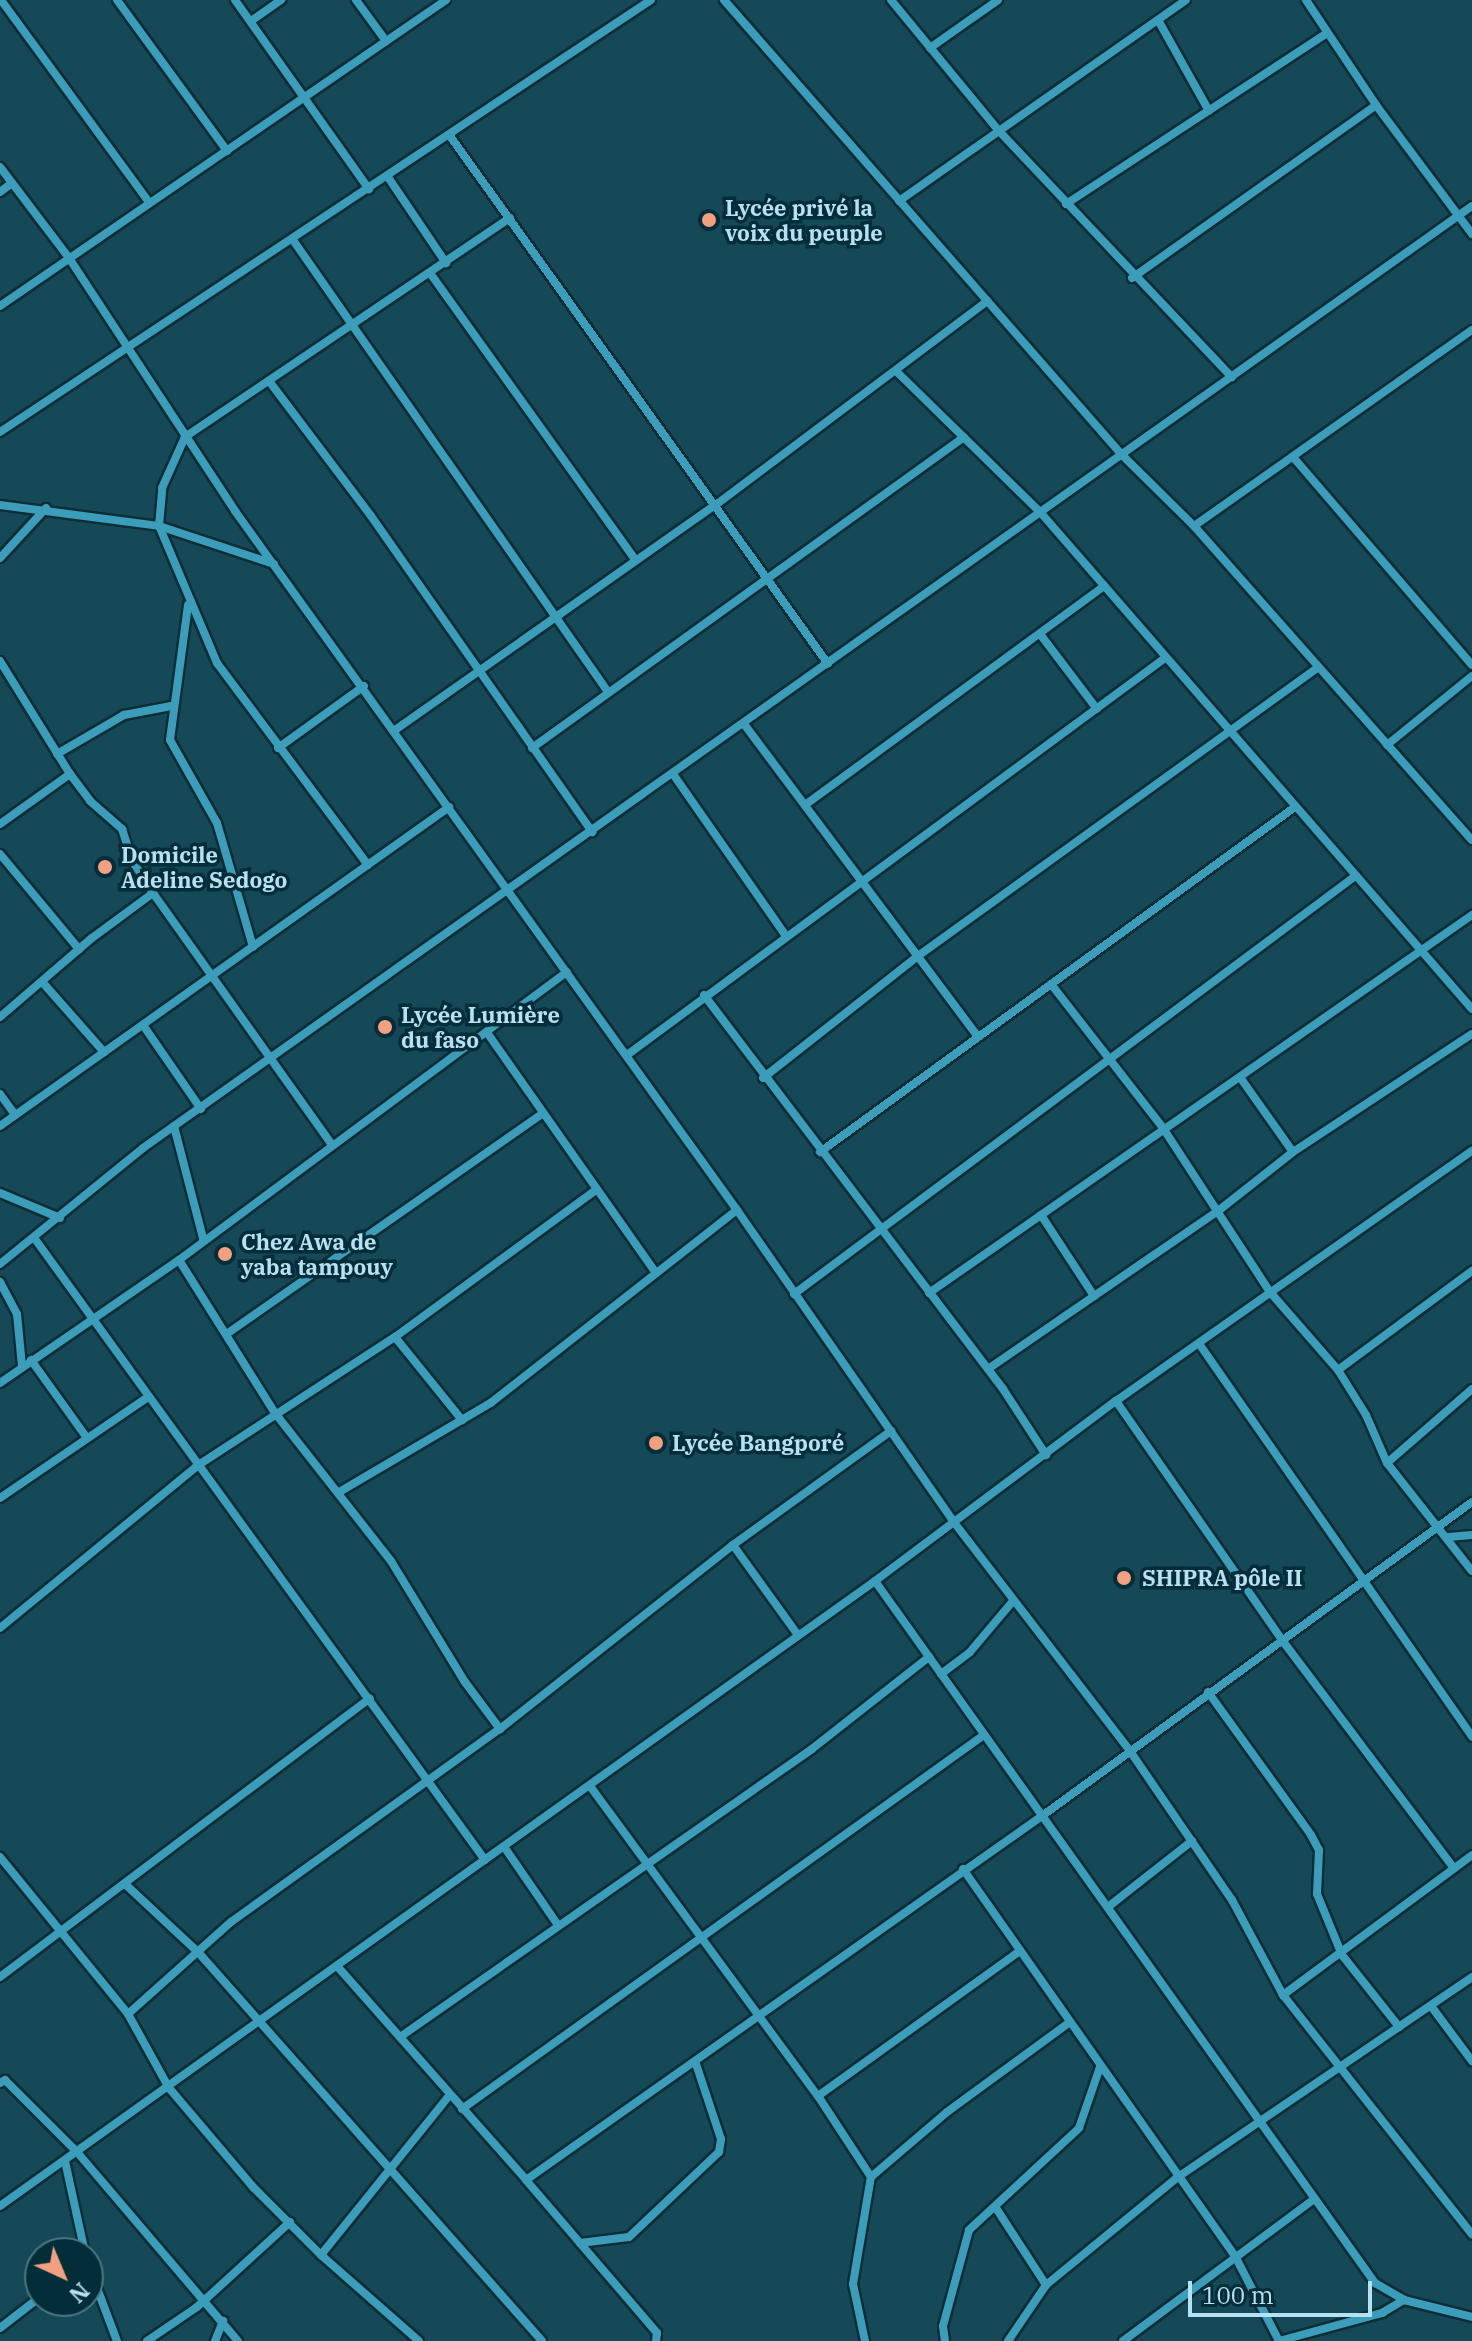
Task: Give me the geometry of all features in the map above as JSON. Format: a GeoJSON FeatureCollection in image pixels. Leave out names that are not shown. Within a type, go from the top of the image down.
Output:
{"type":"FeatureCollection","features":[{"type":"Feature","properties":{"kind":"street"},"geometry":{"type":"LineString","coordinates":[[1,0],[149,202]]}},
{"type":"Feature","properties":{"kind":"street"},"geometry":{"type":"LineString","coordinates":[[117,0],[227,151]]}},
{"type":"Feature","properties":{"kind":"street"},"geometry":{"type":"LineString","coordinates":[[235,0],[369,189]]}},
{"type":"Feature","properties":{"kind":"street"},"geometry":{"type":"LineString","coordinates":[[251,21],[281,0]]}},
{"type":"Feature","properties":{"kind":"street"},"geometry":{"type":"LineString","coordinates":[[356,0],[386,41]]}},
{"type":"Feature","properties":{"kind":"street"},"geometry":{"type":"LineString","coordinates":[[0,306],[446,0]]}},
{"type":"Feature","properties":{"kind":"street"},"geometry":{"type":"LineString","coordinates":[[0,432],[129,350],[651,0]]}},
{"type":"Feature","properties":{"kind":"street"},"geometry":{"type":"LineString","coordinates":[[724,0],[1122,455],[1194,526],[1472,840]]}},
{"type":"Feature","properties":{"kind":"street"},"geometry":{"type":"LineString","coordinates":[[891,0],[999,131],[1132,278],[1232,377]]}},
{"type":"Feature","properties":{"kind":"street"},"geometry":{"type":"LineString","coordinates":[[930,48],[998,0]]}},
{"type":"Feature","properties":{"kind":"street"},"geometry":{"type":"LineString","coordinates":[[899,201],[1186,0]]}},
{"type":"Feature","properties":{"kind":"street"},"geometry":{"type":"LineString","coordinates":[[1306,0],[1376,105],[1472,234]]}},
{"type":"Feature","properties":{"kind":"street"},"geometry":{"type":"LineString","coordinates":[[1158,20],[1209,111]]}},
{"type":"Feature","properties":{"kind":"street"},"geometry":{"type":"LineString","coordinates":[[1066,204],[1326,34]]}},
{"type":"Feature","properties":{"kind":"street"},"geometry":{"type":"LineString","coordinates":[[1132,278],[1376,105]]}},
{"type":"Feature","properties":{"kind":"street"},"geometry":{"type":"LineString","coordinates":[[450,136],[717,504],[765,580],[828,664]]}},
{"type":"Feature","properties":{"kind":"street"},"geometry":{"type":"LineString","coordinates":[[0,167],[69,258],[185,437],[737,1210],[953,1521],[1130,1751],[1232,1900],[1283,1995],[1472,2234]]}},
{"type":"Feature","properties":{"kind":"street"},"geometry":{"type":"LineString","coordinates":[[388,177],[446,263]]}},
{"type":"Feature","properties":{"kind":"street"},"geometry":{"type":"LineString","coordinates":[[0,192],[12,183]]}},
{"type":"Feature","properties":{"kind":"street"},"geometry":{"type":"LineString","coordinates":[[0,1264],[174,1126],[1472,206]]}},
{"type":"Feature","properties":{"kind":"street"},"geometry":{"type":"LineString","coordinates":[[368,865],[217,663],[188,604],[159,526],[162,488],[185,437],[510,218]]}},
{"type":"Feature","properties":{"kind":"street"},"geometry":{"type":"LineString","coordinates":[[293,240],[552,616],[608,692]]}},
{"type":"Feature","properties":{"kind":"street"},"geometry":{"type":"LineString","coordinates":[[430,273],[634,558]]}},
{"type":"Feature","properties":{"kind":"street"},"geometry":{"type":"LineString","coordinates":[[395,730],[634,558],[717,504],[987,301]]}},
{"type":"Feature","properties":{"kind":"street"},"geometry":{"type":"LineString","coordinates":[[1194,526],[1472,330]]}},
{"type":"Feature","properties":{"kind":"street"},"geometry":{"type":"LineString","coordinates":[[896,371],[1041,513],[1354,877],[1472,1009]]}},
{"type":"Feature","properties":{"kind":"street"},"geometry":{"type":"LineString","coordinates":[[269,381],[592,832]]}},
{"type":"Feature","properties":{"kind":"street"},"geometry":{"type":"LineString","coordinates":[[532,748],[964,437]]}},
{"type":"Feature","properties":{"kind":"street"},"geometry":{"type":"LineString","coordinates":[[1293,457],[1472,665]]}},
{"type":"Feature","properties":{"kind":"street"},"geometry":{"type":"LineString","coordinates":[[0,505],[46,508],[159,526],[275,564]]}},
{"type":"Feature","properties":{"kind":"street"},"geometry":{"type":"LineString","coordinates":[[0,558],[46,508]]}},
{"type":"Feature","properties":{"kind":"street"},"geometry":{"type":"LineString","coordinates":[[805,805],[1104,586]]}},
{"type":"Feature","properties":{"kind":"street"},"geometry":{"type":"LineString","coordinates":[[188,604],[171,706],[170,740],[222,834],[253,947]]}},
{"type":"Feature","properties":{"kind":"street"},"geometry":{"type":"LineString","coordinates":[[1040,634],[1097,709]]}},
{"type":"Feature","properties":{"kind":"street"},"geometry":{"type":"LineString","coordinates":[[627,1055],[704,995],[1165,658]]}},
{"type":"Feature","properties":{"kind":"street"},"geometry":{"type":"LineString","coordinates":[[0,661],[70,774],[90,801],[122,829],[133,862],[153,893],[332,1145]]}},
{"type":"Feature","properties":{"kind":"street"},"geometry":{"type":"LineString","coordinates":[[763,1078],[918,956],[1232,734],[1318,667]]}},
{"type":"Feature","properties":{"kind":"street"},"geometry":{"type":"LineString","coordinates":[[0,684],[10,676]]}},
{"type":"Feature","properties":{"kind":"street"},"geometry":{"type":"LineString","coordinates":[[1387,745],[1472,676]]}},
{"type":"Feature","properties":{"kind":"street"},"geometry":{"type":"LineString","coordinates":[[278,748],[364,686]]}},
{"type":"Feature","properties":{"kind":"street"},"geometry":{"type":"LineString","coordinates":[[57,754],[124,715],[171,706]]}},
{"type":"Feature","properties":{"kind":"street"},"geometry":{"type":"LineString","coordinates":[[744,724],[977,1035]]}},
{"type":"Feature","properties":{"kind":"street"},"geometry":{"type":"LineString","coordinates":[[0,824],[70,774]]}},
{"type":"Feature","properties":{"kind":"street"},"geometry":{"type":"LineString","coordinates":[[673,774],[786,936]]}},
{"type":"Feature","properties":{"kind":"street"},"geometry":{"type":"LineString","coordinates":[[0,1126],[449,807]]}},
{"type":"Feature","properties":{"kind":"street"},"geometry":{"type":"LineString","coordinates":[[820,1152],[977,1035],[1295,807]]}},
{"type":"Feature","properties":{"kind":"street"},"geometry":{"type":"LineString","coordinates":[[0,854],[79,949]]}},
{"type":"Feature","properties":{"kind":"street"},"geometry":{"type":"LineString","coordinates":[[794,1294],[1111,1061],[1354,877]]}},
{"type":"Feature","properties":{"kind":"street"},"geometry":{"type":"LineString","coordinates":[[0,1017],[44,984],[79,949],[153,893]]}},
{"type":"Feature","properties":{"kind":"street"},"geometry":{"type":"LineString","coordinates":[[929,1293],[1163,1128],[1242,1080],[1472,915]]}},
{"type":"Feature","properties":{"kind":"street"},"geometry":{"type":"LineString","coordinates":[[0,1383],[91,1317],[179,1260],[203,1238],[488,1034],[567,972]]}},
{"type":"Feature","properties":{"kind":"street"},"geometry":{"type":"LineString","coordinates":[[44,984],[104,1052]]}},
{"type":"Feature","properties":{"kind":"street"},"geometry":{"type":"LineString","coordinates":[[1051,984],[1163,1128],[1270,1292],[1338,1370],[1366,1415],[1387,1463],[1472,1571]]}},
{"type":"Feature","properties":{"kind":"street"},"geometry":{"type":"LineString","coordinates":[[704,995],[763,1078],[988,1369],[1046,1455]]}},
{"type":"Feature","properties":{"kind":"street"},"geometry":{"type":"LineString","coordinates":[[143,1025],[201,1109]]}},
{"type":"Feature","properties":{"kind":"street"},"geometry":{"type":"LineString","coordinates":[[488,1034],[656,1273]]}},
{"type":"Feature","properties":{"kind":"street"},"geometry":{"type":"LineString","coordinates":[[988,1369],[1218,1211],[1293,1152],[1472,1034]]}},
{"type":"Feature","properties":{"kind":"street"},"geometry":{"type":"LineString","coordinates":[[1242,1080],[1293,1152]]}},
{"type":"Feature","properties":{"kind":"street"},"geometry":{"type":"LineString","coordinates":[[0,1094],[15,1115]]}},
{"type":"Feature","properties":{"kind":"street"},"geometry":{"type":"LineString","coordinates":[[228,1333],[543,1113]]}},
{"type":"Feature","properties":{"kind":"street"},"geometry":{"type":"LineString","coordinates":[[174,1126],[203,1238]]}},
{"type":"Feature","properties":{"kind":"street"},"geometry":{"type":"LineString","coordinates":[[0,2206],[505,1848],[875,1581],[1116,1401],[1200,1345],[1270,1292],[1472,1151]]}},
{"type":"Feature","properties":{"kind":"street"},"geometry":{"type":"LineString","coordinates":[[0,1628],[197,1466],[395,1337],[597,1189]]}},
{"type":"Feature","properties":{"kind":"street"},"geometry":{"type":"LineString","coordinates":[[0,1193],[60,1218]]}},
{"type":"Feature","properties":{"kind":"street"},"geometry":{"type":"LineString","coordinates":[[341,1491],[462,1420],[737,1210]]}},
{"type":"Feature","properties":{"kind":"street"},"geometry":{"type":"LineString","coordinates":[[1041,1215],[1094,1296]]}},
{"type":"Feature","properties":{"kind":"street"},"geometry":{"type":"LineString","coordinates":[[35,1239],[485,1860]]}},
{"type":"Feature","properties":{"kind":"street"},"geometry":{"type":"LineString","coordinates":[[179,1260],[228,1333],[275,1413],[341,1491],[500,1729]]}},
{"type":"Feature","properties":{"kind":"street"},"geometry":{"type":"LineString","coordinates":[[1338,1370],[1472,1271]]}},
{"type":"Feature","properties":{"kind":"street"},"geometry":{"type":"LineString","coordinates":[[0,1282],[17,1314],[22,1366]]}},
{"type":"Feature","properties":{"kind":"street"},"geometry":{"type":"LineString","coordinates":[[395,1337],[462,1420]]}},
{"type":"Feature","properties":{"kind":"street"},"geometry":{"type":"LineString","coordinates":[[1200,1345],[1471,1735]]}},
{"type":"Feature","properties":{"kind":"street"},"geometry":{"type":"LineString","coordinates":[[31,1360],[87,1438]]}},
{"type":"Feature","properties":{"kind":"street"},"geometry":{"type":"LineString","coordinates":[[1387,1463],[1472,1389]]}},
{"type":"Feature","properties":{"kind":"street"},"geometry":{"type":"LineString","coordinates":[[0,1498],[148,1397]]}},
{"type":"Feature","properties":{"kind":"street"},"geometry":{"type":"LineString","coordinates":[[1116,1401],[1282,1640],[1453,1867]]}},
{"type":"Feature","properties":{"kind":"street"},"geometry":{"type":"LineString","coordinates":[[128,2014],[198,1952],[426,1779],[500,1729],[733,1545],[891,1431]]}},
{"type":"Feature","properties":{"kind":"street"},"geometry":{"type":"LineString","coordinates":[[526,2180],[1042,1816],[1472,1502]]}},
{"type":"Feature","properties":{"kind":"street"},"geometry":{"type":"LineString","coordinates":[[1448,1537],[1472,1535]]}},
{"type":"Feature","properties":{"kind":"street"},"geometry":{"type":"LineString","coordinates":[[733,1545],[798,1635]]}},
{"type":"Feature","properties":{"kind":"street"},"geometry":{"type":"LineString","coordinates":[[875,1581],[1256,2119],[1382,2290],[1404,2300],[1472,2317]]}},
{"type":"Feature","properties":{"kind":"street"},"geometry":{"type":"LineString","coordinates":[[941,1674],[970,1652],[1013,1601]]}},
{"type":"Feature","properties":{"kind":"street"},"geometry":{"type":"LineString","coordinates":[[400,2037],[812,1749],[929,1657]]}},
{"type":"Feature","properties":{"kind":"street"},"geometry":{"type":"LineString","coordinates":[[1208,1692],[1311,1835],[1319,1850],[1317,1894],[1342,1955],[1399,2027]]}},
{"type":"Feature","properties":{"kind":"street"},"geometry":{"type":"LineString","coordinates":[[0,1977],[64,1932],[370,1698]]}},
{"type":"Feature","properties":{"kind":"street"},"geometry":{"type":"LineString","coordinates":[[462,2109],[984,1735]]}},
{"type":"Feature","properties":{"kind":"street"},"geometry":{"type":"LineString","coordinates":[[590,1786],[649,1862],[757,2016],[818,2096],[871,2177]]}},
{"type":"Feature","properties":{"kind":"street"},"geometry":{"type":"LineString","coordinates":[[1108,1907],[1192,1841]]}},
{"type":"Feature","properties":{"kind":"street"},"geometry":{"type":"LineString","coordinates":[[505,1848],[558,1925]]}},
{"type":"Feature","properties":{"kind":"street"},"geometry":{"type":"LineString","coordinates":[[1283,1995],[1342,1955],[1472,1855]]}},
{"type":"Feature","properties":{"kind":"street"},"geometry":{"type":"LineString","coordinates":[[0,1857],[128,2014],[169,2088],[321,2255],[419,2341]]}},
{"type":"Feature","properties":{"kind":"street"},"geometry":{"type":"LineString","coordinates":[[963,1869],[1236,2258],[1279,2341],[1382,2313],[1404,2300]]}},
{"type":"Feature","properties":{"kind":"street"},"geometry":{"type":"LineString","coordinates":[[125,1884],[198,1952],[256,2023],[392,2168],[542,2341]]}},
{"type":"Feature","properties":{"kind":"street"},"geometry":{"type":"LineString","coordinates":[[818,2096],[1020,1951]]}},
{"type":"Feature","properties":{"kind":"street"},"geometry":{"type":"LineString","coordinates":[[337,1966],[448,2097],[526,2180],[657,2333],[656,2341]]}},
{"type":"Feature","properties":{"kind":"street"},"geometry":{"type":"LineString","coordinates":[[1008,2341],[1046,2285],[1178,2177],[1256,2119],[1340,2067],[1472,1977]]}},
{"type":"Feature","properties":{"kind":"street"},"geometry":{"type":"LineString","coordinates":[[1431,2006],[1472,2061]]}},
{"type":"Feature","properties":{"kind":"street"},"geometry":{"type":"LineString","coordinates":[[865,2341],[853,2284],[871,2177],[947,2112],[1070,2022]]}},
{"type":"Feature","properties":{"kind":"street"},"geometry":{"type":"LineString","coordinates":[[580,2243],[629,2237],[719,2152],[721,2139],[695,2061]]}},
{"type":"Feature","properties":{"kind":"street"},"geometry":{"type":"LineString","coordinates":[[945,2341],[943,2326],[966,2236],[1079,2128],[1100,2067]]}},
{"type":"Feature","properties":{"kind":"street"},"geometry":{"type":"LineString","coordinates":[[2,2079],[77,2152],[206,2299],[238,2341]]}},
{"type":"Feature","properties":{"kind":"street"},"geometry":{"type":"LineString","coordinates":[[321,2255],[448,2097]]}},
{"type":"Feature","properties":{"kind":"street"},"geometry":{"type":"LineString","coordinates":[[65,2161],[82,2237]]}},
{"type":"Feature","properties":{"kind":"street"},"geometry":{"type":"LineString","coordinates":[[1123,2341],[1314,2199]]}},
{"type":"Feature","properties":{"kind":"street"},"geometry":{"type":"LineString","coordinates":[[996,2208],[1046,2285]]}},
{"type":"Feature","properties":{"kind":"street"},"geometry":{"type":"LineString","coordinates":[[147,2341],[206,2299],[290,2222]]}},
{"type":"Feature","properties":{"kind":"street"},"geometry":{"type":"LineString","coordinates":[[104,2306],[117,2341]]}},
{"type":"Feature","properties":{"kind":"street"},"geometry":{"type":"LineString","coordinates":[[0,2328],[24,2309]]}},
{"type":"Feature","properties":{"kind":"street"},"geometry":{"type":"LineString","coordinates":[[215,2341],[223,2321]]}},
{"type":"Feature","properties":{"kind":"place","name":"Lycée privé la voix du peuple"},"geometry":{"type":"Point","coordinates":[709,220]}},
{"type":"Feature","properties":{"kind":"place","name":"Domicile Adeline Sedogo"},"geometry":{"type":"Point","coordinates":[105,867]}},
{"type":"Feature","properties":{"kind":"place","name":"Lycée Lumière du faso"},"geometry":{"type":"Point","coordinates":[385,1027]}},
{"type":"Feature","properties":{"kind":"place","name":"Chez Awa de yaba tampouy"},"geometry":{"type":"Point","coordinates":[225,1254]}},
{"type":"Feature","properties":{"kind":"place","name":"Lycée Bangporé"},"geometry":{"type":"Point","coordinates":[656,1443]}},
{"type":"Feature","properties":{"kind":"place","name":"SHIPRA pôle II"},"geometry":{"type":"Point","coordinates":[1124,1578]}}]}
